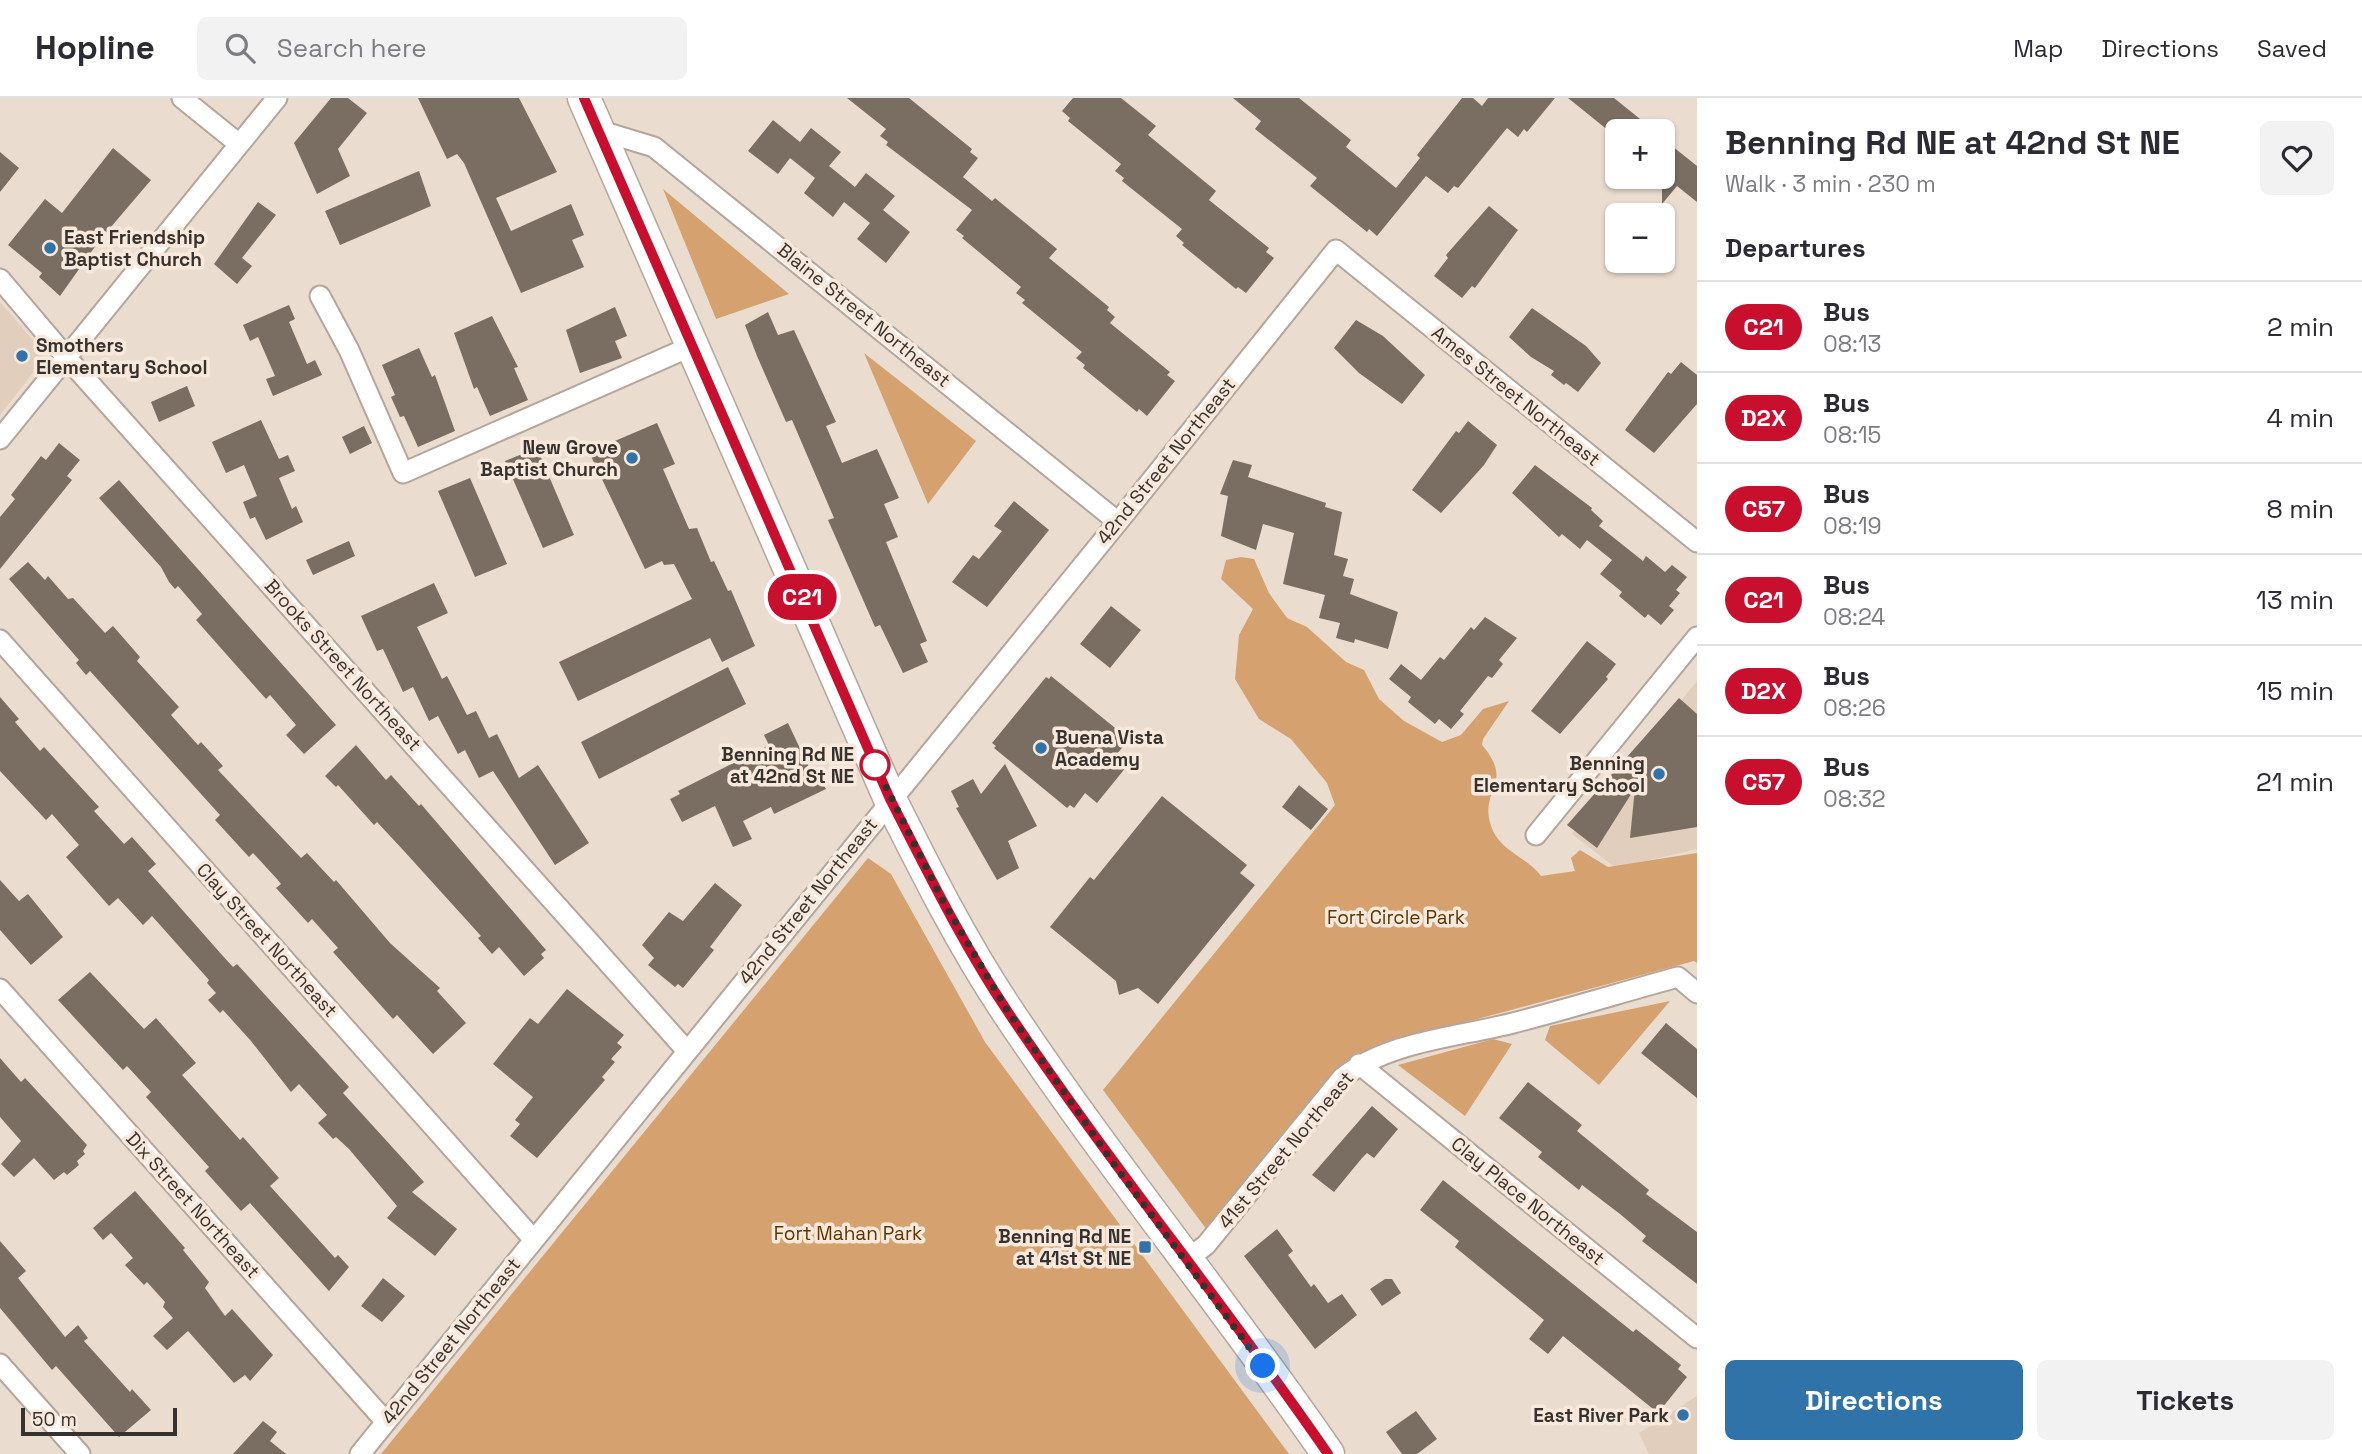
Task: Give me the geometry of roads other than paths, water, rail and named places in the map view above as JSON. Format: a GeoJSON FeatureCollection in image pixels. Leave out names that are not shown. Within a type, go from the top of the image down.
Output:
{"type":"FeatureCollection","features":[{"type":"Feature","properties":{"kind":"main road"},"geometry":{"type":"LineString","coordinates":[[584,98],[890,799],[943,901],[1007,1010],[1185,1261],[1328,1454]]}},
{"type":"Feature","properties":{"kind":"street"},"geometry":{"type":"LineString","coordinates":[[182,98],[239,145]]}},
{"type":"Feature","properties":{"kind":"street"},"geometry":{"type":"LineString","coordinates":[[0,439],[277,98]]}},
{"type":"Feature","properties":{"kind":"street","name":"Blaine Street Northeast"},"geometry":{"type":"LineString","coordinates":[[598,130],[654,147],[1118,522]]}},
{"type":"Feature","properties":{"kind":"street","name":"42nd Street Northeast"},"geometry":{"type":"LineString","coordinates":[[360,1454],[1336,250]]}},
{"type":"Feature","properties":{"kind":"street","name":"Ames Street Northeast"},"geometry":{"type":"LineString","coordinates":[[1336,250],[1697,542]]}},
{"type":"Feature","properties":{"kind":"street","name":"Brooks Street Northeast"},"geometry":{"type":"LineString","coordinates":[[0,279],[66,357],[687,1051]]}},
{"type":"Feature","properties":{"kind":"street"},"geometry":{"type":"LineString","coordinates":[[320,296],[346,343],[403,473],[692,346]]}},
{"type":"Feature","properties":{"kind":"street"},"geometry":{"type":"LineString","coordinates":[[1536,835],[1697,637]]}},
{"type":"Feature","properties":{"kind":"street","name":"Clay Street Northeast"},"geometry":{"type":"LineString","coordinates":[[0,640],[534,1240]]}},
{"type":"Feature","properties":{"kind":"street","name":"41st Street Northeast"},"geometry":{"type":"LineString","coordinates":[[1185,1261],[1206,1245],[1342,1078],[1359,1064],[1406,1048],[1516,1022],[1678,977],[1697,993]]}},
{"type":"Feature","properties":{"kind":"street","name":"Dix Street Northeast"},"geometry":{"type":"LineString","coordinates":[[0,989],[386,1422]]}},
{"type":"Feature","properties":{"kind":"street","name":"Clay Place Northeast"},"geometry":{"type":"LineString","coordinates":[[1359,1064],[1697,1338]]}},
{"type":"Feature","properties":{"kind":"street"},"geometry":{"type":"LineString","coordinates":[[0,1364],[80,1454]]}},
{"type":"Feature","properties":{"kind":"place","name":"East Friendship Baptist Church"},"geometry":{"type":"Point","coordinates":[50,248]}},
{"type":"Feature","properties":{"kind":"place","name":"Smothers Elementary School"},"geometry":{"type":"Point","coordinates":[22,356]}},
{"type":"Feature","properties":{"kind":"place","name":"New Grove Baptist Church"},"geometry":{"type":"Point","coordinates":[632,458]}},
{"type":"Feature","properties":{"kind":"place","name":"Buena Vista Academy"},"geometry":{"type":"Point","coordinates":[1041,748]}},
{"type":"Feature","properties":{"kind":"place","name":"Benning Rd NE at 42nd St NE"},"geometry":{"type":"Point","coordinates":[875,765]}},
{"type":"Feature","properties":{"kind":"place","name":"Benning Elementary School"},"geometry":{"type":"Point","coordinates":[1659,774]}},
{"type":"Feature","properties":{"kind":"place","name":"Benning Rd NE at 41st St NE"},"geometry":{"type":"Point","coordinates":[1145,1247]}},
{"type":"Feature","properties":{"kind":"place","name":"East River Park"},"geometry":{"type":"Point","coordinates":[1683,1415]}},
{"type":"Feature","properties":{"kind":"park label","name":"Fort Circle Park"},"geometry":{"type":"Point","coordinates":[1396,917]}},
{"type":"Feature","properties":{"kind":"park label","name":"Fort Mahan Park"},"geometry":{"type":"Point","coordinates":[848,1233]}}]}
